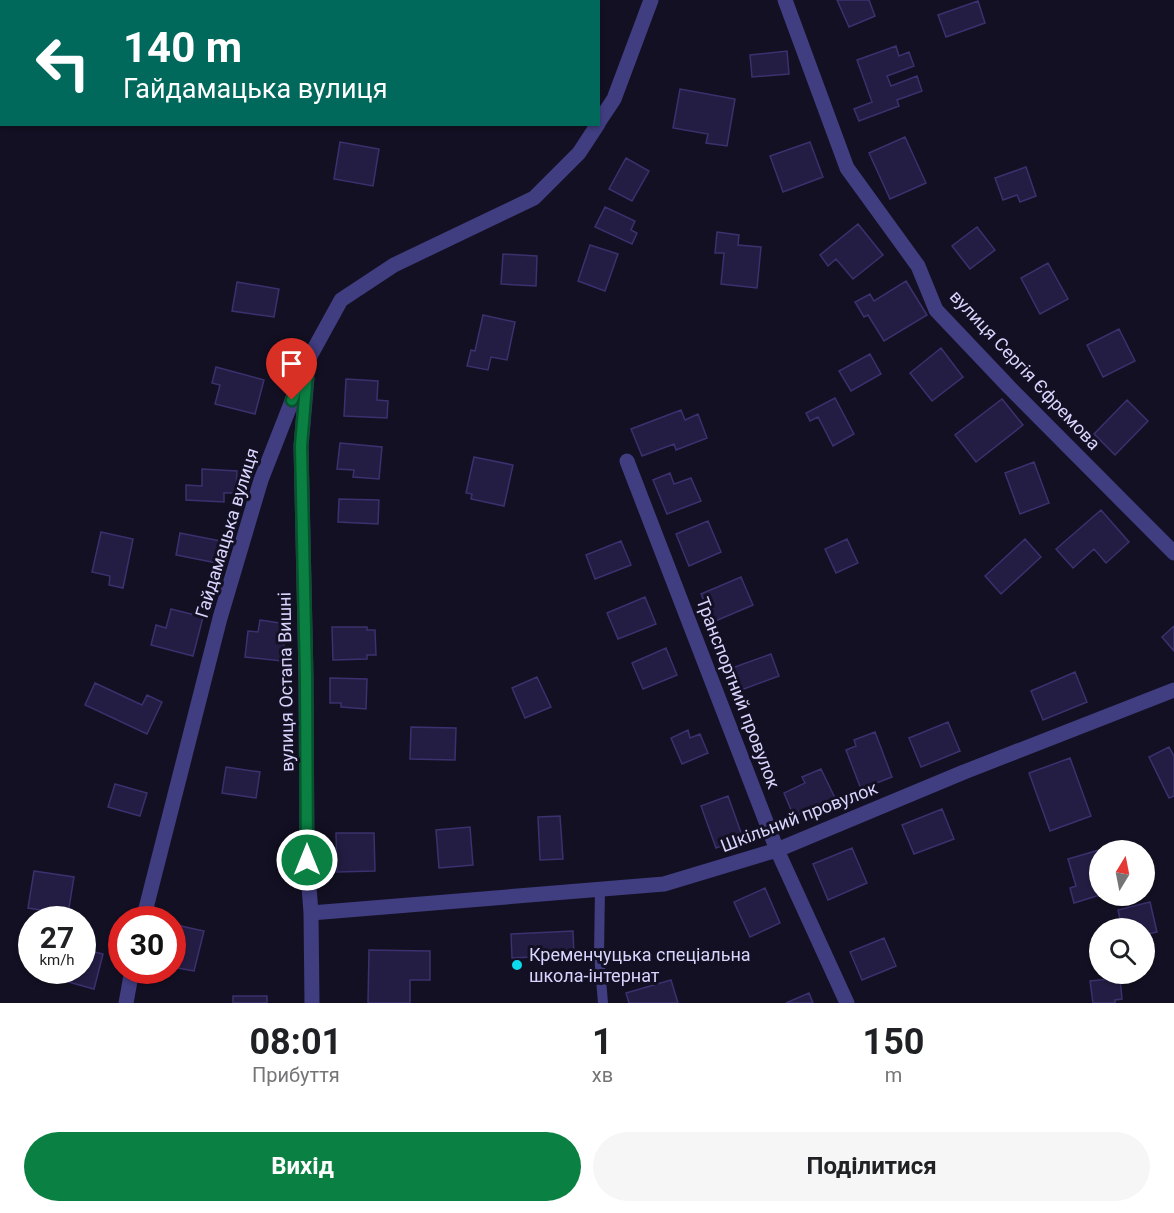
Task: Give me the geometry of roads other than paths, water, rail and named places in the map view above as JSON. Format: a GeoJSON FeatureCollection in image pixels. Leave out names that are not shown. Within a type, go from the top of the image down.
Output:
{"type":"FeatureCollection","features":[{"type":"Feature","properties":{"kind":"street","name":"Гайдамацька вулиця"},"geometry":{"type":"LineString","coordinates":[[600,121],[614,99],[651,0]]}},
{"type":"Feature","properties":{"kind":"street","name":"вулиця Сергія Єфремова"},"geometry":{"type":"LineString","coordinates":[[785,0],[847,168],[918,266],[936,310],[1174,553]]}},
{"type":"Feature","properties":{"kind":"street","name":"Гайдамацька вулиця"},"geometry":{"type":"LineString","coordinates":[[146,906],[227,595],[261,480],[308,360],[341,300],[394,265],[534,198],[579,153],[597,126]]}},
{"type":"Feature","properties":{"kind":"street","name":"вулиця Остапа Вишні"},"geometry":{"type":"LineString","coordinates":[[308,360],[301,446],[307,860],[311,913],[312,1003]]}},
{"type":"Feature","properties":{"kind":"street","name":"Транспортний провулок"},"geometry":{"type":"LineString","coordinates":[[627,461],[777,850],[847,1003]]}},
{"type":"Feature","properties":{"kind":"street","name":"Шкільний провулок"},"geometry":{"type":"LineString","coordinates":[[311,913],[664,884],[777,850],[964,772],[1174,690]]}},
{"type":"Feature","properties":{"kind":"street"},"geometry":{"type":"LineString","coordinates":[[126,1003],[129,984]]}},
{"type":"Feature","properties":{"kind":"lane"},"geometry":{"type":"LineString","coordinates":[[600,888],[599,955],[603,1003]]}},
{"type":"Feature","properties":{"kind":"place","name":"Кременчуцька спеціальна школа-інтернат"},"geometry":{"type":"Point","coordinates":[517,965]}}]}
